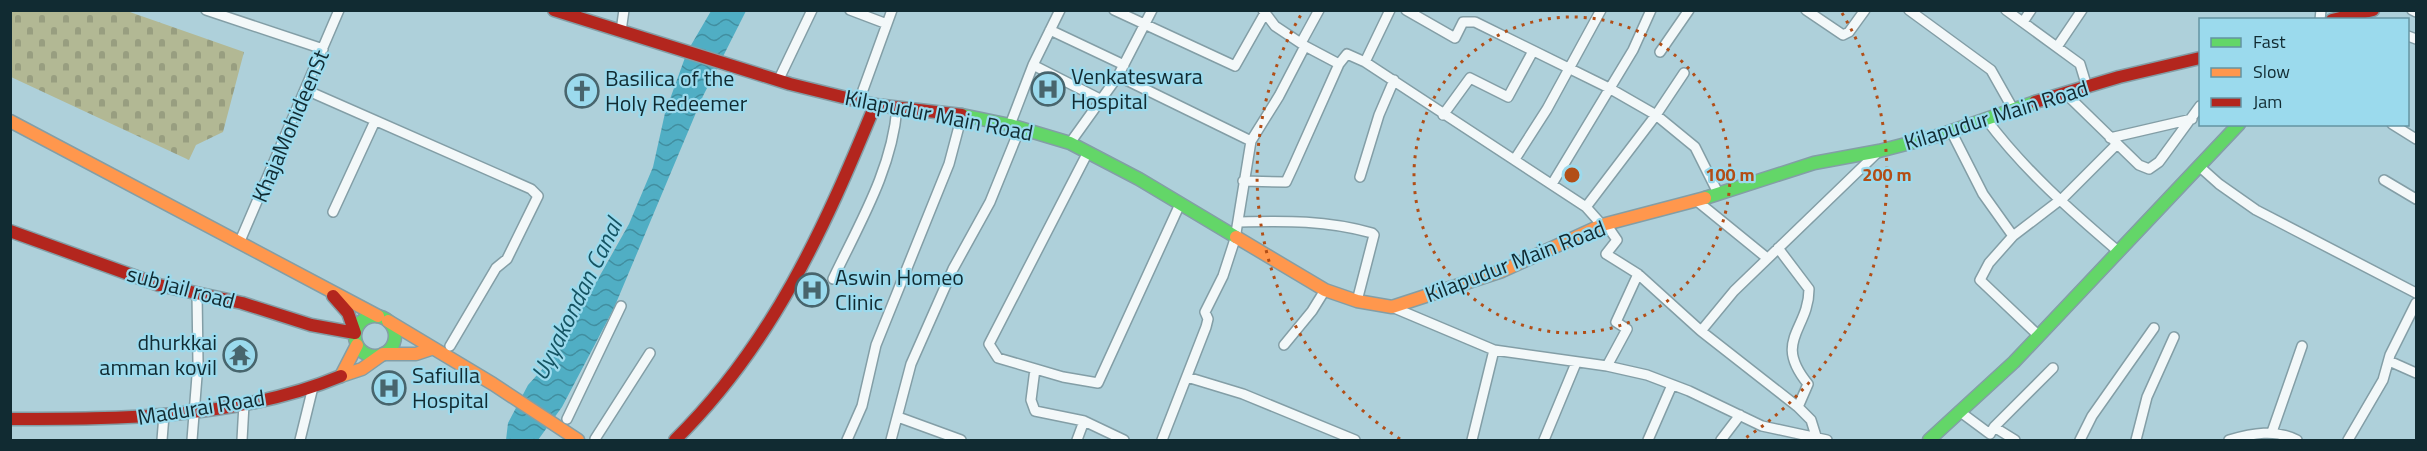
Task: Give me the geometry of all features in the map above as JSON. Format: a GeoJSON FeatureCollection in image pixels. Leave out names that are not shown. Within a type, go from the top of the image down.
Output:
{"type":"FeatureCollection","features":[{"type":"Feature","properties":{"kind":"street"},"geometry":{"type":"LineString","coordinates":[[206,10],[323,49]]}},
{"type":"Feature","properties":{"kind":"street","name":"KhajaMohideenSt"},"geometry":{"type":"LineString","coordinates":[[240,241],[339,10]]}},
{"type":"Feature","properties":{"kind":"street","name":"Kilapudur Main Road"},"geometry":{"type":"LineString","coordinates":[[554,10],[778,81],[874,105],[962,115],[1015,126],[1070,143],[1180,204],[1235,239],[1325,290],[1357,301],[1392,308],[1502,271],[1604,224],[1697,201],[1814,163],[1879,151],[1951,131],[2065,93],[2199,58]]}},
{"type":"Feature","properties":{"kind":"street"},"geometry":{"type":"LineString","coordinates":[[621,31],[624,10]]}},
{"type":"Feature","properties":{"kind":"street"},"geometry":{"type":"LineString","coordinates":[[778,81],[812,10]]}},
{"type":"Feature","properties":{"kind":"street"},"geometry":{"type":"LineString","coordinates":[[850,10],[887,24]]}},
{"type":"Feature","properties":{"kind":"street"},"geometry":{"type":"LineString","coordinates":[[859,101],[892,10]]}},
{"type":"Feature","properties":{"kind":"street"},"geometry":{"type":"LineString","coordinates":[[891,441],[911,364],[958,259],[990,202],[1034,65],[1060,10]]}},
{"type":"Feature","properties":{"kind":"street"},"geometry":{"type":"LineString","coordinates":[[1114,10],[1234,66],[1264,12],[1275,26],[1303,45],[1339,64]]}},
{"type":"Feature","properties":{"kind":"street"},"geometry":{"type":"LineString","coordinates":[[1070,143],[1119,75],[1152,10]]}},
{"type":"Feature","properties":{"kind":"street"},"geometry":{"type":"LineString","coordinates":[[1162,441],[1208,319],[1205,312],[1223,276],[1235,239],[1251,141],[1279,96],[1319,10]]}},
{"type":"Feature","properties":{"kind":"street"},"geometry":{"type":"LineString","coordinates":[[1365,62],[1390,10]]}},
{"type":"Feature","properties":{"kind":"street"},"geometry":{"type":"LineString","coordinates":[[1407,10],[1455,38],[1463,22],[1468,21],[1609,88],[1656,115],[1695,147],[1718,193]]}},
{"type":"Feature","properties":{"kind":"street"},"geometry":{"type":"LineString","coordinates":[[1515,159],[1601,10]]}},
{"type":"Feature","properties":{"kind":"street"},"geometry":{"type":"LineString","coordinates":[[1552,184],[1633,50],[1651,10]]}},
{"type":"Feature","properties":{"kind":"street"},"geometry":{"type":"LineString","coordinates":[[1660,52],[1689,10]]}},
{"type":"Feature","properties":{"kind":"street"},"geometry":{"type":"LineString","coordinates":[[1806,10],[1843,35],[1849,32],[1865,10]]}},
{"type":"Feature","properties":{"kind":"street"},"geometry":{"type":"LineString","coordinates":[[1909,10],[1991,70],[2013,109]]}},
{"type":"Feature","properties":{"kind":"street"},"geometry":{"type":"LineString","coordinates":[[2006,10],[2080,64],[2087,87]]}},
{"type":"Feature","properties":{"kind":"street"},"geometry":{"type":"LineString","coordinates":[[2023,22],[2031,10]]}},
{"type":"Feature","properties":{"kind":"street"},"geometry":{"type":"LineString","coordinates":[[2058,47],[2082,10]]}},
{"type":"Feature","properties":{"kind":"street"},"geometry":{"type":"LineString","coordinates":[[2357,18],[2373,10]]}},
{"type":"Feature","properties":{"kind":"street"},"geometry":{"type":"LineString","coordinates":[[1050,30],[1124,65]]}},
{"type":"Feature","properties":{"kind":"street"},"geometry":{"type":"LineString","coordinates":[[1443,115],[1470,78],[1508,97],[1533,51]]}},
{"type":"Feature","properties":{"kind":"street"},"geometry":{"type":"LineString","coordinates":[[1243,181],[1286,182],[1339,64],[1347,54],[1365,62],[1586,207],[1617,240],[1606,254],[1638,274],[1701,331],[1798,407],[1811,420],[1816,436]]}},
{"type":"Feature","properties":{"kind":"street"},"geometry":{"type":"LineString","coordinates":[[1034,65],[1102,100]]}},
{"type":"Feature","properties":{"kind":"street"},"geometry":{"type":"LineString","coordinates":[[1586,207],[1656,115],[1684,73]]}},
{"type":"Feature","properties":{"kind":"street"},"geometry":{"type":"LineString","coordinates":[[1119,75],[1251,141]]}},
{"type":"Feature","properties":{"kind":"street"},"geometry":{"type":"LineString","coordinates":[[1360,177],[1378,116],[1394,80]]}},
{"type":"Feature","properties":{"kind":"street"},"geometry":{"type":"LineString","coordinates":[[306,90],[531,189],[538,196],[507,259],[496,268],[447,350]]}},
{"type":"Feature","properties":{"kind":"street"},"geometry":{"type":"LineString","coordinates":[[2065,93],[2139,165],[2149,169],[2159,162],[2199,108]]}},
{"type":"Feature","properties":{"kind":"street"},"geometry":{"type":"LineString","coordinates":[[675,441],[704,416],[749,359],[791,285],[833,200],[874,105]]}},
{"type":"Feature","properties":{"kind":"street"},"geometry":{"type":"LineString","coordinates":[[833,279],[870,205],[895,127],[897,108]]}},
{"type":"Feature","properties":{"kind":"street"},"geometry":{"type":"LineString","coordinates":[[847,441],[862,406],[876,345],[949,164],[962,115]]}},
{"type":"Feature","properties":{"kind":"street"},"geometry":{"type":"LineString","coordinates":[[2039,336],[1980,280],[1989,263],[2013,236],[2059,201],[2114,141],[2192,118]]}},
{"type":"Feature","properties":{"kind":"street"},"geometry":{"type":"LineString","coordinates":[[1986,119],[2005,144],[2059,201],[2119,252]]}},
{"type":"Feature","properties":{"kind":"street"},"geometry":{"type":"LineString","coordinates":[[10,121],[383,318],[414,335],[431,349]]}},
{"type":"Feature","properties":{"kind":"street"},"geometry":{"type":"LineString","coordinates":[[333,212],[375,121]]}},
{"type":"Feature","properties":{"kind":"street"},"geometry":{"type":"LineString","coordinates":[[1929,441],[2039,336],[2237,126]]}},
{"type":"Feature","properties":{"kind":"street"},"geometry":{"type":"LineString","coordinates":[[2395,126],[2416,139]]}},
{"type":"Feature","properties":{"kind":"street"},"geometry":{"type":"LineString","coordinates":[[1951,131],[1983,194],[2013,236]]}},
{"type":"Feature","properties":{"kind":"street"},"geometry":{"type":"LineString","coordinates":[[1701,331],[1734,291],[1879,151]]}},
{"type":"Feature","properties":{"kind":"street"},"geometry":{"type":"LineString","coordinates":[[1088,152],[989,344],[998,358],[1063,377],[1098,383],[1180,204]]}},
{"type":"Feature","properties":{"kind":"street"},"geometry":{"type":"LineString","coordinates":[[2200,167],[2219,184],[2256,210],[2416,294]]}},
{"type":"Feature","properties":{"kind":"street"},"geometry":{"type":"LineString","coordinates":[[2384,180],[2416,200]]}},
{"type":"Feature","properties":{"kind":"street"},"geometry":{"type":"LineString","coordinates":[[1697,201],[1767,258]]}},
{"type":"Feature","properties":{"kind":"street"},"geometry":{"type":"LineString","coordinates":[[1238,222],[1299,220],[1319,224],[1334,223],[1372,233],[1374,235],[1373,246],[1357,301]]}},
{"type":"Feature","properties":{"kind":"street","name":"sub jail road"},"geometry":{"type":"LineString","coordinates":[[10,231],[159,285],[242,303],[356,339]]}},
{"type":"Feature","properties":{"kind":"street"},"geometry":{"type":"LineString","coordinates":[[1778,248],[1809,289],[1808,300],[1792,342],[1794,362],[1808,384],[1807,391],[1798,407]]}},
{"type":"Feature","properties":{"kind":"street"},"geometry":{"type":"LineString","coordinates":[[1607,366],[1627,329],[1616,321],[1638,274]]}},
{"type":"Feature","properties":{"kind":"street"},"geometry":{"type":"LineString","coordinates":[[1284,345],[1312,311],[1325,290]]}},
{"type":"Feature","properties":{"kind":"street"},"geometry":{"type":"LineString","coordinates":[[330,292],[348,313],[356,339],[366,354],[416,354],[431,349],[447,350],[578,441]]}},
{"type":"Feature","properties":{"kind":"street"},"geometry":{"type":"LineString","coordinates":[[192,441],[198,363],[197,293]]}},
{"type":"Feature","properties":{"kind":"street"},"geometry":{"type":"LineString","coordinates":[[2348,441],[2383,381],[2389,361],[2416,303]]}},
{"type":"Feature","properties":{"kind":"street"},"geometry":{"type":"LineString","coordinates":[[567,418],[621,306]]}},
{"type":"Feature","properties":{"kind":"street"},"geometry":{"type":"LineString","coordinates":[[1392,308],[1494,350],[1607,366],[1672,385],[1776,431],[1816,436],[1827,441]]}},
{"type":"Feature","properties":{"kind":"street"},"geometry":{"type":"LineString","coordinates":[[341,376],[361,322],[383,318]]}},
{"type":"Feature","properties":{"kind":"street"},"geometry":{"type":"LineString","coordinates":[[383,318],[395,332],[393,345],[383,354]]}},
{"type":"Feature","properties":{"kind":"street"},"geometry":{"type":"LineString","coordinates":[[2080,441],[2092,416],[2154,328]]}},
{"type":"Feature","properties":{"kind":"street"},"geometry":{"type":"LineString","coordinates":[[2136,441],[2147,397],[2174,338]]}},
{"type":"Feature","properties":{"kind":"street"},"geometry":{"type":"LineString","coordinates":[[2272,432],[2302,346]]}},
{"type":"Feature","properties":{"kind":"street"},"geometry":{"type":"LineString","coordinates":[[1472,441],[1494,350]]}},
{"type":"Feature","properties":{"kind":"street"},"geometry":{"type":"LineString","coordinates":[[595,439],[650,352]]}},
{"type":"Feature","properties":{"kind":"street","name":"Madurai Road"},"geometry":{"type":"LineString","coordinates":[[10,419],[119,419],[194,412],[244,404],[313,387],[362,369],[383,354]]}},
{"type":"Feature","properties":{"kind":"street"},"geometry":{"type":"LineString","coordinates":[[2389,361],[2416,373]]}},
{"type":"Feature","properties":{"kind":"street"},"geometry":{"type":"LineString","coordinates":[[1544,441],[1576,363]]}},
{"type":"Feature","properties":{"kind":"street"},"geometry":{"type":"LineString","coordinates":[[1990,434],[2053,368]]}},
{"type":"Feature","properties":{"kind":"street"},"geometry":{"type":"LineString","coordinates":[[1035,369],[1031,400],[1035,411],[1084,421],[1124,441]]}},
{"type":"Feature","properties":{"kind":"street"},"geometry":{"type":"LineString","coordinates":[[1187,377],[1243,394],[1355,441]]}},
{"type":"Feature","properties":{"kind":"street"},"geometry":{"type":"LineString","coordinates":[[1648,441],[1672,385]]}},
{"type":"Feature","properties":{"kind":"street"},"geometry":{"type":"LineString","coordinates":[[300,441],[313,387]]}},
{"type":"Feature","properties":{"kind":"street"},"geometry":{"type":"LineString","coordinates":[[242,441],[244,404]]}},
{"type":"Feature","properties":{"kind":"street"},"geometry":{"type":"LineString","coordinates":[[1959,411],[1990,434],[2015,441]]}},
{"type":"Feature","properties":{"kind":"street"},"geometry":{"type":"LineString","coordinates":[[162,441],[164,415]]}},
{"type":"Feature","properties":{"kind":"street"},"geometry":{"type":"LineString","coordinates":[[1721,441],[1740,415]]}},
{"type":"Feature","properties":{"kind":"street"},"geometry":{"type":"LineString","coordinates":[[898,417],[961,441]]}},
{"type":"Feature","properties":{"kind":"street"},"geometry":{"type":"LineString","coordinates":[[1077,441],[1084,421]]}},
{"type":"Feature","properties":{"kind":"street"},"geometry":{"type":"LineString","coordinates":[[2229,441],[2245,435],[2272,432],[2283,433],[2297,441]]}},
{"type":"Feature","properties":{"kind":"green space"},"geometry":{"type":"Polygon","coordinates":[[[11,10],[127,11],[244,52],[223,132],[196,145],[189,160],[11,77],[11,10]]]}},
{"type":"Feature","properties":{"kind":"water"},"geometry":{"type":"Polygon","coordinates":[[[711,11],[746,11],[703,96],[614,308],[562,407],[538,440],[506,440],[508,423],[528,385],[555,355],[629,224],[653,167],[665,113],[687,52],[711,11]]]}},
{"type":"Feature","properties":{"kind":"traffic: fast"},"geometry":{"type":"LineString","coordinates":[[1705,198],[1814,163],[1879,151],[1937,136],[2035,102]]}},
{"type":"Feature","properties":{"kind":"traffic: fast"},"geometry":{"type":"LineString","coordinates":[[962,115],[1010,125],[1070,143],[1139,179],[1236,237]]}},
{"type":"Feature","properties":{"kind":"traffic: fast"},"geometry":{"type":"LineString","coordinates":[[1929,440],[2014,362],[2237,126]]}},
{"type":"Feature","properties":{"kind":"traffic: fast"},"geometry":{"type":"LineString","coordinates":[[375,316],[389,322],[395,336],[389,350],[375,356],[361,350],[355,336],[361,322],[375,316]]}},
{"type":"Feature","properties":{"kind":"traffic: slow"},"geometry":{"type":"LineString","coordinates":[[10,121],[378,316]]}},
{"type":"Feature","properties":{"kind":"traffic: slow"},"geometry":{"type":"LineString","coordinates":[[1236,237],[1325,290],[1357,301],[1392,307],[1502,271],[1602,225],[1705,198]]}},
{"type":"Feature","properties":{"kind":"traffic: slow"},"geometry":{"type":"LineString","coordinates":[[388,321],[493,384],[578,440]]}},
{"type":"Feature","properties":{"kind":"traffic: slow"},"geometry":{"type":"LineString","coordinates":[[341,376],[357,345]]}},
{"type":"Feature","properties":{"kind":"traffic: slow"},"geometry":{"type":"LineString","coordinates":[[341,376],[362,369],[383,354],[416,354],[431,349]]}},
{"type":"Feature","properties":{"kind":"traffic: jam"},"geometry":{"type":"LineString","coordinates":[[554,10],[790,84],[875,105],[962,115]]}},
{"type":"Feature","properties":{"kind":"traffic: jam"},"geometry":{"type":"LineString","coordinates":[[2340,18],[2373,10]]}},
{"type":"Feature","properties":{"kind":"traffic: jam"},"geometry":{"type":"LineString","coordinates":[[2035,102],[2119,77],[2199,58]]}},
{"type":"Feature","properties":{"kind":"traffic: jam"},"geometry":{"type":"LineString","coordinates":[[675,440],[740,365],[767,325],[815,240],[875,105]]}},
{"type":"Feature","properties":{"kind":"traffic: jam"},"geometry":{"type":"LineString","coordinates":[[10,231],[159,285],[242,303],[311,325],[355,333],[348,313],[333,296]]}},
{"type":"Feature","properties":{"kind":"traffic: jam"},"geometry":{"type":"LineString","coordinates":[[10,419],[135,417],[220,409],[302,390],[341,376]]}},
{"type":"Feature","properties":{"kind":"place","name":"Venkateswara Hospital"},"geometry":{"type":"Point","coordinates":[1048,89]}},
{"type":"Feature","properties":{"kind":"place","name":"Basilica of the Holy Redeemer"},"geometry":{"type":"Point","coordinates":[582,91]}},
{"type":"Feature","properties":{"kind":"place","name":"Aswin Homeo Clinic"},"geometry":{"type":"Point","coordinates":[812,290]}},
{"type":"Feature","properties":{"kind":"place","name":"dhurkkai amman kovil"},"geometry":{"type":"Point","coordinates":[240,355]}},
{"type":"Feature","properties":{"kind":"place","name":"Safiulla Hospital"},"geometry":{"type":"Point","coordinates":[389,388]}},
{"type":"Feature","properties":{"kind":"water label","name":"Uyyakondan Canal"},"geometry":{"type":"Point","coordinates":[576,299]}}]}
